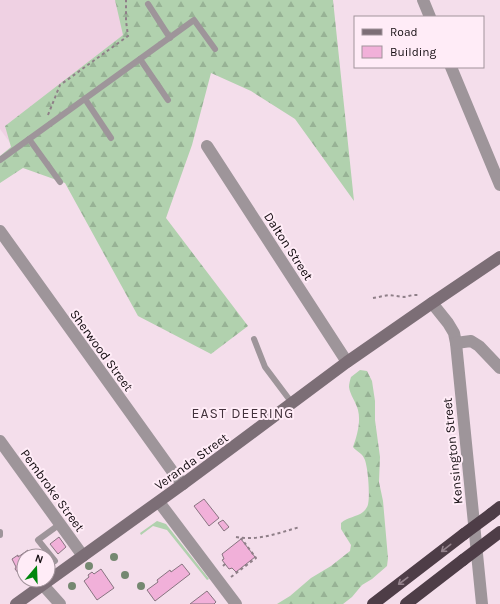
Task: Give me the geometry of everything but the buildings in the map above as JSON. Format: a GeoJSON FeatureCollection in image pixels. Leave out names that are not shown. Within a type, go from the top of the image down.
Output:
{"type":"FeatureCollection","features":[{"type":"Feature","properties":{"kind":"highway"},"geometry":{"type":"LineString","coordinates":[[376,602],[496,510]]}},
{"type":"Feature","properties":{"kind":"highway"},"geometry":{"type":"LineString","coordinates":[[406,604],[500,532]]}},
{"type":"Feature","properties":{"kind":"main road","name":"Veranda Street"},"geometry":{"type":"LineString","coordinates":[[56,576],[159,502],[350,360],[500,257]]}},
{"type":"Feature","properties":{"kind":"main road","name":"Veranda Street"},"geometry":{"type":"LineString","coordinates":[[16,604],[39,588]]}},
{"type":"Feature","properties":{"kind":"street"},"geometry":{"type":"LineString","coordinates":[[423,0],[430,16]]}},
{"type":"Feature","properties":{"kind":"street"},"geometry":{"type":"LineString","coordinates":[[451,68],[500,185]]}},
{"type":"Feature","properties":{"kind":"street","name":"Dalton Street"},"geometry":{"type":"LineString","coordinates":[[207,146],[350,360]]}},
{"type":"Feature","properties":{"kind":"street","name":"Sherwood Street"},"geometry":{"type":"LineString","coordinates":[[0,231],[175,475],[183,484]]}},
{"type":"Feature","properties":{"kind":"street","name":"Kensington Street"},"geometry":{"type":"LineString","coordinates":[[432,303],[454,333],[456,343],[482,604]]}},
{"type":"Feature","properties":{"kind":"street"},"geometry":{"type":"LineString","coordinates":[[456,343],[471,341],[479,346],[500,368]]}},
{"type":"Feature","properties":{"kind":"street","name":"Pembroke Street"},"geometry":{"type":"LineString","coordinates":[[0,441],[83,556]]}},
{"type":"Feature","properties":{"kind":"street"},"geometry":{"type":"LineString","coordinates":[[159,502],[236,604]]}},
{"type":"Feature","properties":{"kind":"street"},"geometry":{"type":"LineString","coordinates":[[46,588],[60,604]]}},
{"type":"Feature","properties":{"kind":"lane"},"geometry":{"type":"LineString","coordinates":[[148,4],[170,38]]}},
{"type":"Feature","properties":{"kind":"lane"},"geometry":{"type":"LineString","coordinates":[[0,160],[194,20],[215,48]]}},
{"type":"Feature","properties":{"kind":"lane"},"geometry":{"type":"LineString","coordinates":[[140,59],[168,100]]}},
{"type":"Feature","properties":{"kind":"lane"},"geometry":{"type":"LineString","coordinates":[[85,99],[111,138]]}},
{"type":"Feature","properties":{"kind":"lane"},"geometry":{"type":"LineString","coordinates":[[29,139],[60,182]]}},
{"type":"Feature","properties":{"kind":"lane"},"geometry":{"type":"LineString","coordinates":[[254,339],[265,367],[292,404]]}},
{"type":"Feature","properties":{"kind":"lane"},"geometry":{"type":"LineString","coordinates":[[44,548],[38,540],[60,524]]}},
{"type":"Feature","properties":{"kind":"path"},"geometry":{"type":"LineString","coordinates":[[48,117],[60,85],[128,36],[126,0]]}},
{"type":"Feature","properties":{"kind":"path"},"geometry":{"type":"LineString","coordinates":[[373,298],[389,295],[404,297],[420,295]]}},
{"type":"Feature","properties":{"kind":"path"},"geometry":{"type":"LineString","coordinates":[[236,537],[248,539],[264,537],[300,527]]}},
{"type":"Feature","properties":{"kind":"path"},"geometry":{"type":"LineString","coordinates":[[231,576],[256,558],[241,538]]}},
{"type":"Feature","properties":{"kind":"shaded area"},"geometry":{"type":"Polygon","coordinates":[[[0,0],[121,0],[152,43],[11,144],[0,129],[0,0]]]}},
{"type":"Feature","properties":{"kind":"green space"},"geometry":{"type":"Polygon","coordinates":[[[115,0],[333,0],[354,201],[295,119],[251,91],[211,73],[192,145],[166,218],[248,326],[211,354],[138,316],[65,183],[23,168],[0,183],[0,156],[11,147],[5,126],[123,35],[115,0]]]}},
{"type":"Feature","properties":{"kind":"green space"},"geometry":{"type":"Polygon","coordinates":[[[360,370],[367,371],[372,381],[375,401],[375,420],[380,457],[379,482],[383,501],[388,558],[387,566],[372,579],[362,585],[352,597],[343,604],[277,604],[350,551],[351,545],[341,529],[341,523],[346,519],[361,514],[367,507],[369,490],[365,462],[362,455],[353,447],[358,429],[359,415],[349,387],[351,377],[360,370]]]}},
{"type":"Feature","properties":{"kind":"green space"},"geometry":{"type":"Polygon","coordinates":[[[157,521],[166,524],[209,579],[207,580],[167,530],[153,526],[141,535],[140,533],[157,521]]]}},
{"type":"Feature","properties":{"kind":"district","name":"EAST DEERING"},"geometry":{"type":"Point","coordinates":[243,413]}}]}
